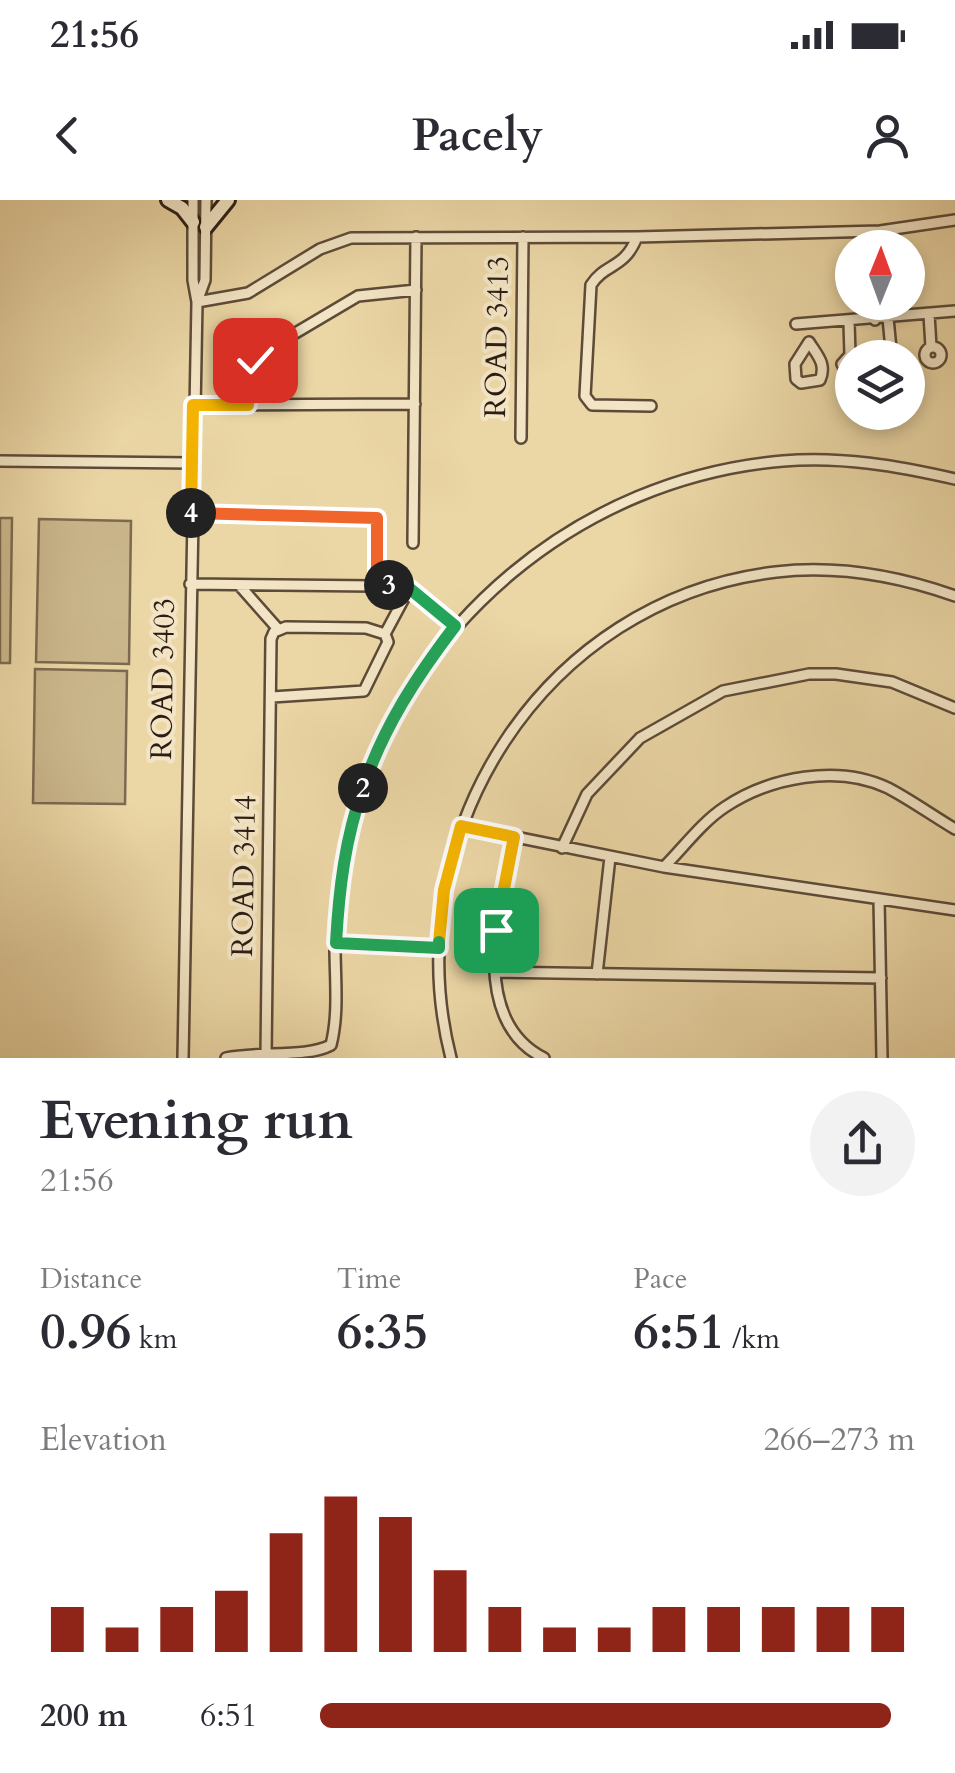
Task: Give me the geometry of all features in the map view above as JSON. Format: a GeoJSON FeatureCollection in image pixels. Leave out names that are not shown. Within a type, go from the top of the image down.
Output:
{"type":"FeatureCollection","features":[{"type":"Feature","properties":{"kind":"main road"},"geometry":{"type":"LineString","coordinates":[[168,200],[199,224],[228,200]]}},
{"type":"Feature","properties":{"kind":"street","name":"ROAD 3403"},"geometry":{"type":"LineString","coordinates":[[192,200],[199,224]]}},
{"type":"Feature","properties":{"kind":"street","name":"ROAD 3403"},"geometry":{"type":"LineString","coordinates":[[183,1058],[197,302],[193,280],[199,224],[206,200]]}},
{"type":"Feature","properties":{"kind":"street"},"geometry":{"type":"LineString","coordinates":[[887,230],[955,220]]}},
{"type":"Feature","properties":{"kind":"street"},"geometry":{"type":"LineString","coordinates":[[197,302],[234,297],[261,288],[333,243],[373,236],[637,238],[835,232]]}},
{"type":"Feature","properties":{"kind":"street"},"geometry":{"type":"LineString","coordinates":[[413,543],[416,237]]}},
{"type":"Feature","properties":{"kind":"street","name":"ROAD 3413"},"geometry":{"type":"LineString","coordinates":[[521,438],[523,237]]}},
{"type":"Feature","properties":{"kind":"street"},"geometry":{"type":"LineString","coordinates":[[637,238],[630,255],[591,285],[586,396],[592,405],[651,406]]}},
{"type":"Feature","properties":{"kind":"street"},"geometry":{"type":"LineString","coordinates":[[248,405],[251,367],[260,354],[358,296],[416,290]]}},
{"type":"Feature","properties":{"kind":"street"},"geometry":{"type":"LineString","coordinates":[[925,314],[955,311]]}},
{"type":"Feature","properties":{"kind":"street"},"geometry":{"type":"LineString","coordinates":[[928,314],[931,348]]}},
{"type":"Feature","properties":{"kind":"street"},"geometry":{"type":"LineString","coordinates":[[809,342],[802,324],[875,320]]}},
{"type":"Feature","properties":{"kind":"street"},"geometry":{"type":"LineString","coordinates":[[849,322],[851,340]]}},
{"type":"Feature","properties":{"kind":"street"},"geometry":{"type":"LineString","coordinates":[[193,405],[414,404]]}},
{"type":"Feature","properties":{"kind":"street"},"geometry":{"type":"LineString","coordinates":[[0,460],[192,463]]}},
{"type":"Feature","properties":{"kind":"street"},"geometry":{"type":"LineString","coordinates":[[226,1058],[308,1057],[323,1054],[332,1045],[340,880],[352,820],[371,762],[396,710],[455,626],[495,586],[547,544],[601,512],[656,488],[717,471],[783,461],[836,460],[903,467],[955,479]]}},
{"type":"Feature","properties":{"kind":"street"},"geometry":{"type":"LineString","coordinates":[[191,514],[377,518],[377,584]]}},
{"type":"Feature","properties":{"kind":"street"},"geometry":{"type":"LineString","coordinates":[[450,1058],[441,1009],[439,948],[444,890],[461,826],[488,765],[513,726],[544,690],[594,645],[666,604],[720,583],[795,570],[860,573],[912,582],[955,596]]}},
{"type":"Feature","properties":{"kind":"street"},"geometry":{"type":"LineString","coordinates":[[190,584],[377,584],[409,588],[455,626]]}},
{"type":"Feature","properties":{"kind":"street"},"geometry":{"type":"LineString","coordinates":[[240,585],[278,629],[366,628],[385,634]]}},
{"type":"Feature","properties":{"kind":"street"},"geometry":{"type":"LineString","coordinates":[[272,697],[364,692],[388,642],[385,634],[409,588]]}},
{"type":"Feature","properties":{"kind":"street","name":"ROAD 3414"},"geometry":{"type":"LineString","coordinates":[[266,1056],[271,639],[278,629]]}},
{"type":"Feature","properties":{"kind":"street"},"geometry":{"type":"LineString","coordinates":[[562,848],[587,794],[640,738],[723,691],[809,674],[836,674],[892,682],[955,708]]}},
{"type":"Feature","properties":{"kind":"street"},"geometry":{"type":"LineString","coordinates":[[664,867],[724,808],[772,784],[799,778],[826,776],[886,787],[955,829]]}},
{"type":"Feature","properties":{"kind":"street"},"geometry":{"type":"LineString","coordinates":[[461,826],[664,867],[955,910]]}},
{"type":"Feature","properties":{"kind":"street"},"geometry":{"type":"LineString","coordinates":[[514,837],[497,915],[496,972],[508,1024],[526,1047],[544,1058]]}},
{"type":"Feature","properties":{"kind":"street"},"geometry":{"type":"LineString","coordinates":[[598,974],[610,857]]}},
{"type":"Feature","properties":{"kind":"street"},"geometry":{"type":"LineString","coordinates":[[879,899],[882,1058]]}},
{"type":"Feature","properties":{"kind":"street"},"geometry":{"type":"LineString","coordinates":[[336,943],[439,948]]}},
{"type":"Feature","properties":{"kind":"street"},"geometry":{"type":"LineString","coordinates":[[496,972],[880,978]]}},
{"type":"Feature","properties":{"kind":"shaded area"},"geometry":{"type":"Polygon","coordinates":[[[0,518],[12,518],[10,663],[0,663],[0,518]]]}},
{"type":"Feature","properties":{"kind":"shaded area"},"geometry":{"type":"Polygon","coordinates":[[[39,519],[131,521],[129,664],[36,662],[39,519]]]}},
{"type":"Feature","properties":{"kind":"shaded area"},"geometry":{"type":"Polygon","coordinates":[[[35,669],[127,671],[125,804],[33,803],[35,669]]]}},
{"type":"Feature","properties":{"kind":"route"},"geometry":{"type":"LineString","coordinates":[[255,360],[248,405],[193,405],[191,514],[377,518],[377,584],[409,588],[455,626],[396,710],[371,762],[352,820],[340,880],[336,943],[439,948],[444,890],[461,826],[514,837],[496,930]]}}]}
